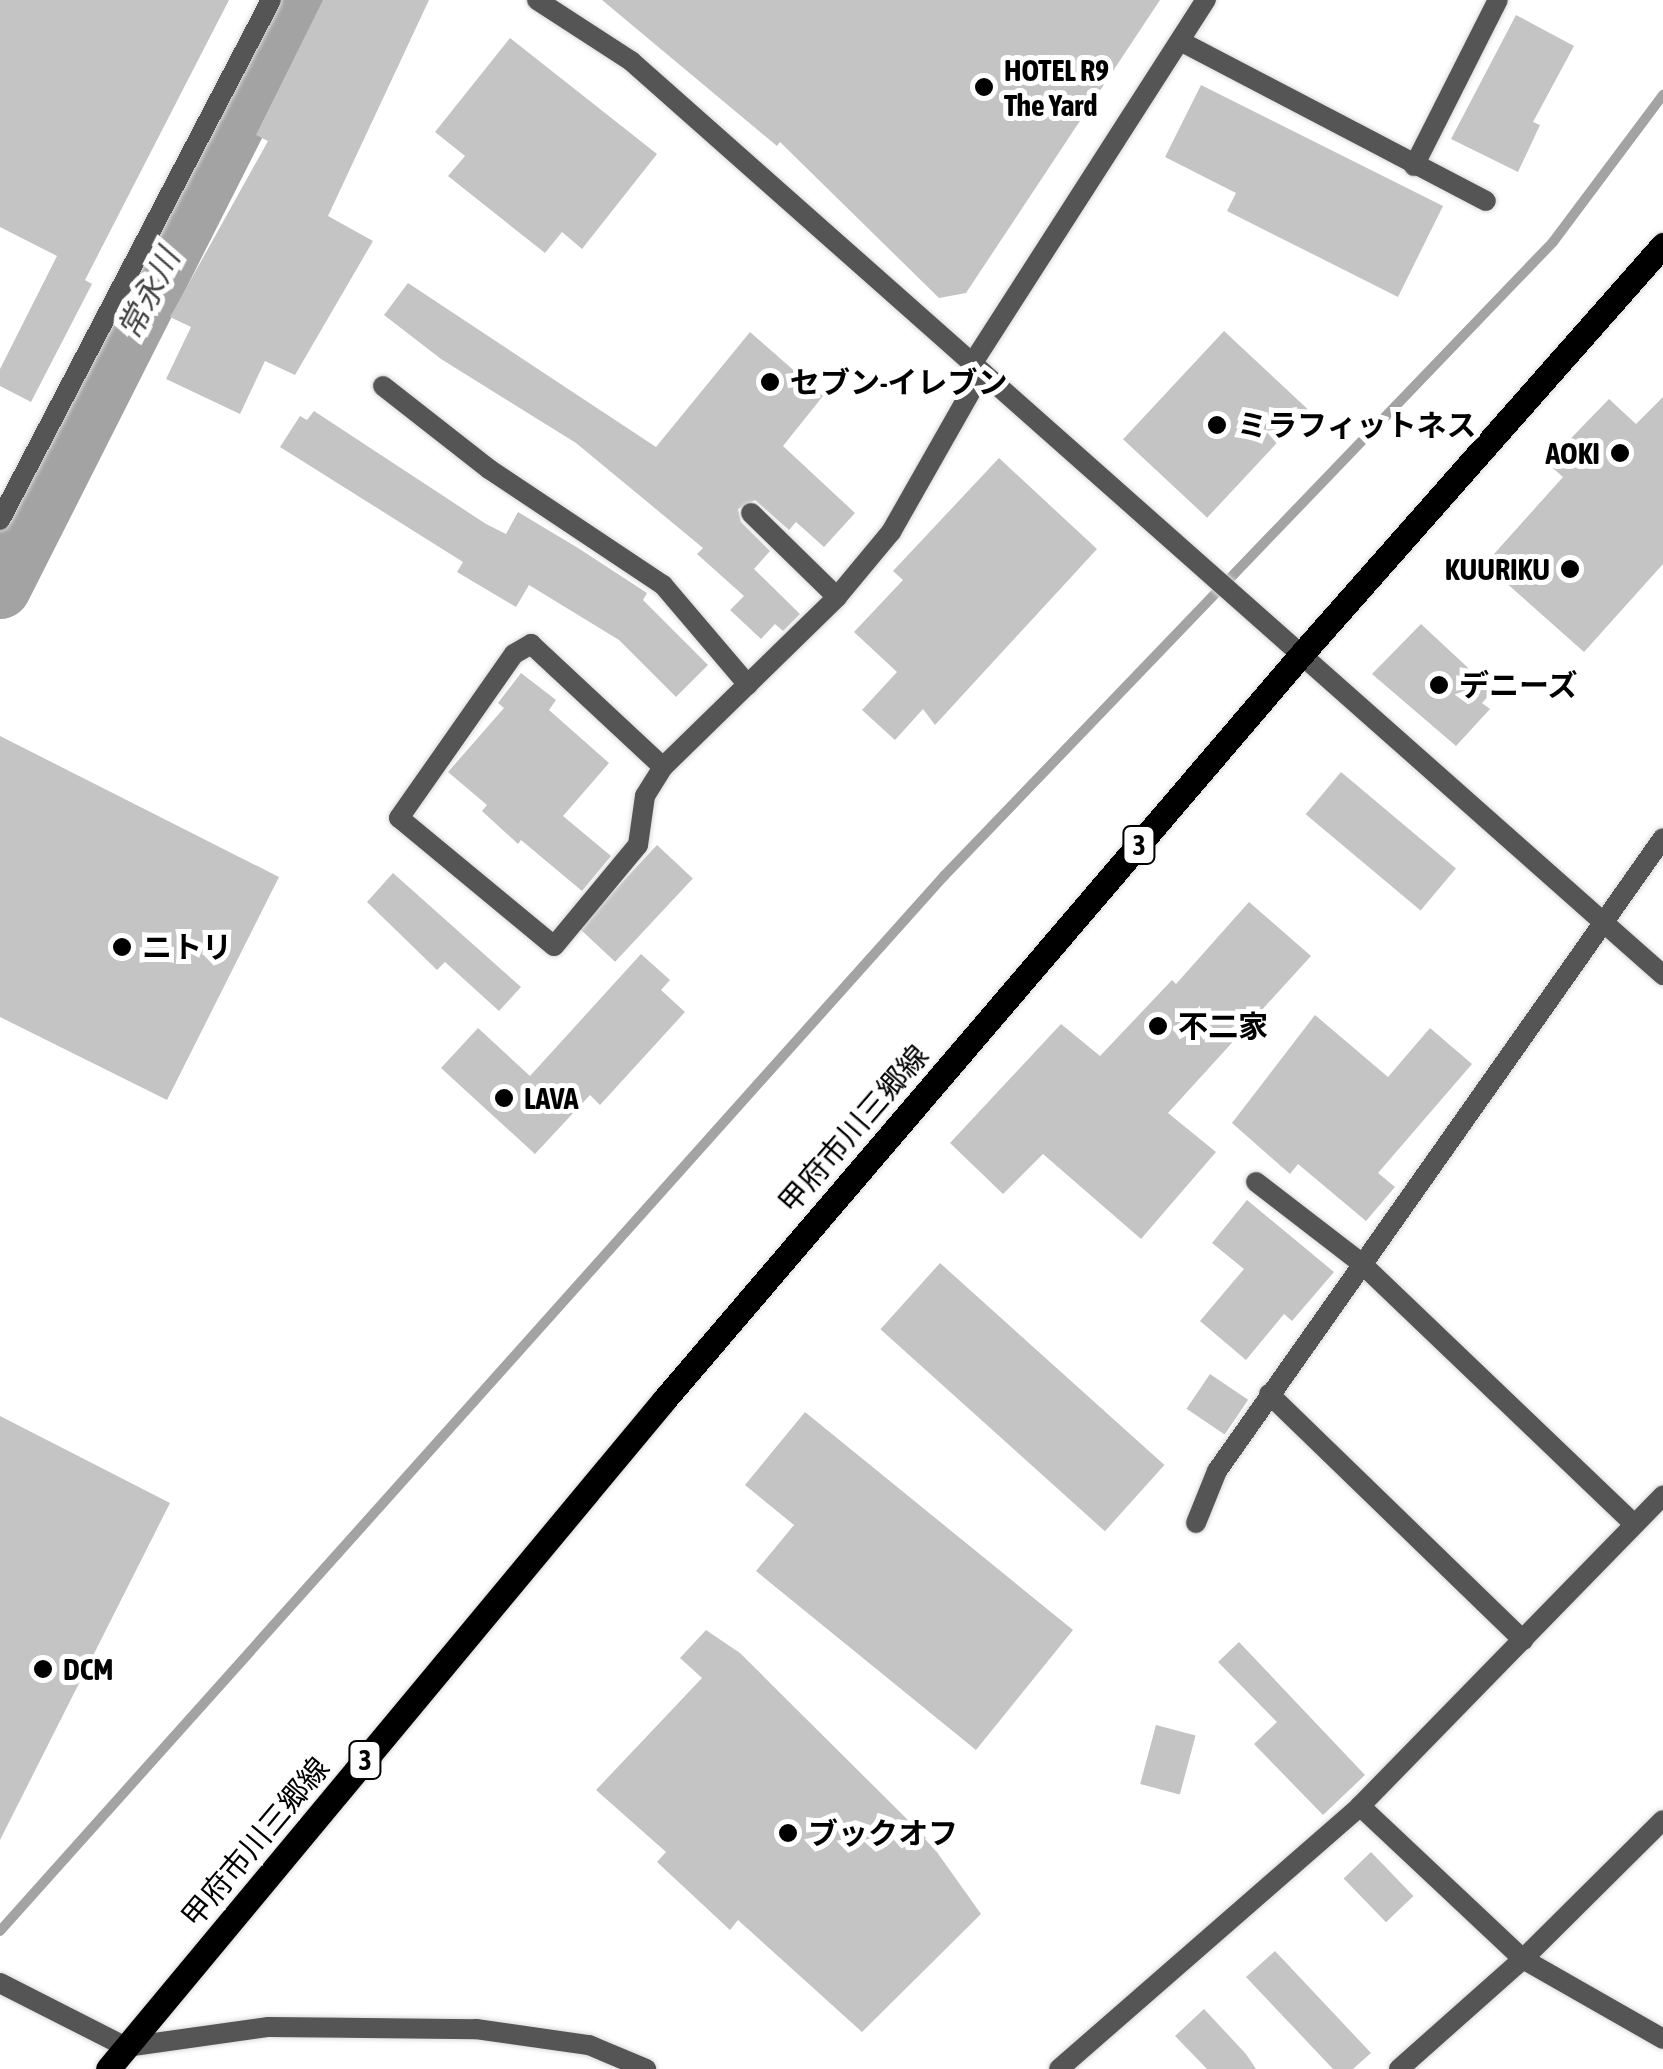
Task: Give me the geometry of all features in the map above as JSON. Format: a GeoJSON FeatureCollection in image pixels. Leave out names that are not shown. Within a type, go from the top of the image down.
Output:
{"type":"FeatureCollection","features":[{"type":"Feature","properties":{"kind":"main road","name":"甲府市川三郷線"},"geometry":{"type":"LineString","coordinates":[[108,2069],[677,1385],[1300,657],[1663,245]]}},
{"type":"Feature","properties":{"kind":"street"},"geometry":{"type":"LineString","coordinates":[[0,520],[272,0]]}},
{"type":"Feature","properties":{"kind":"street"},"geometry":{"type":"LineString","coordinates":[[537,0],[631,61],[1663,975]]}},
{"type":"Feature","properties":{"kind":"street"},"geometry":{"type":"LineString","coordinates":[[663,767],[531,644],[514,654],[400,818],[554,946],[638,845],[645,796],[663,767],[837,597],[891,532],[977,368],[1206,0]]}},
{"type":"Feature","properties":{"kind":"street"},"geometry":{"type":"LineString","coordinates":[[1414,166],[1498,0]]}},
{"type":"Feature","properties":{"kind":"street"},"geometry":{"type":"LineString","coordinates":[[1180,41],[1486,201]]}},
{"type":"Feature","properties":{"kind":"street"},"geometry":{"type":"LineString","coordinates":[[383,386],[489,469],[663,585],[748,684]]}},
{"type":"Feature","properties":{"kind":"street"},"geometry":{"type":"LineString","coordinates":[[751,513],[837,597]]}},
{"type":"Feature","properties":{"kind":"street"},"geometry":{"type":"LineString","coordinates":[[1196,1522],[1217,1471],[1600,920],[1663,838]]}},
{"type":"Feature","properties":{"kind":"street"},"geometry":{"type":"LineString","coordinates":[[1256,1182],[1361,1263],[1634,1524]]}},
{"type":"Feature","properties":{"kind":"street"},"geometry":{"type":"LineString","coordinates":[[1270,1394],[1523,1640]]}},
{"type":"Feature","properties":{"kind":"street"},"geometry":{"type":"LineString","coordinates":[[1059,2069],[1360,1806],[1663,1495]]}},
{"type":"Feature","properties":{"kind":"street"},"geometry":{"type":"LineString","coordinates":[[1360,1806],[1524,1959],[1663,2039]]}},
{"type":"Feature","properties":{"kind":"street"},"geometry":{"type":"LineString","coordinates":[[1400,2069],[1524,1959],[1663,1820]]}},
{"type":"Feature","properties":{"kind":"street"},"geometry":{"type":"LineString","coordinates":[[0,1983],[126,2047],[269,2027],[476,2028],[589,2045],[646,2069]]}},
{"type":"Feature","properties":{"kind":"building"},"geometry":{"type":"Polygon","coordinates":[[[0,0],[229,0],[85,280],[92,284],[31,402],[0,386],[0,369],[57,256],[0,227],[0,0]]]}},
{"type":"Feature","properties":{"kind":"building"},"geometry":{"type":"Polygon","coordinates":[[[323,0],[429,0],[328,216],[373,241],[295,375],[265,361],[240,414],[166,379],[191,327],[170,317],[268,141],[256,135],[323,0]]]}},
{"type":"Feature","properties":{"kind":"building","name":"HOTEL R9 The Yard"},"geometry":{"type":"Polygon","coordinates":[[[602,0],[1160,0],[966,293],[939,298],[780,142],[777,146],[602,0]]]}},
{"type":"Feature","properties":{"kind":"building"},"geometry":{"type":"Polygon","coordinates":[[[1516,15],[1574,46],[1533,122],[1540,125],[1518,172],[1451,139],[1516,15]]]}},
{"type":"Feature","properties":{"kind":"building"},"geometry":{"type":"Polygon","coordinates":[[[510,38],[657,154],[582,249],[562,232],[545,253],[448,176],[465,156],[435,132],[510,38]]]}},
{"type":"Feature","properties":{"kind":"building"},"geometry":{"type":"Polygon","coordinates":[[[1201,85],[1443,206],[1398,297],[1227,211],[1236,193],[1165,157],[1201,85]]]}},
{"type":"Feature","properties":{"kind":"building"},"geometry":{"type":"Polygon","coordinates":[[[408,283],[656,447],[750,332],[823,396],[783,446],[855,513],[824,547],[796,522],[789,530],[755,500],[738,509],[741,522],[770,551],[754,569],[800,614],[783,631],[775,624],[761,639],[730,610],[744,596],[697,554],[703,548],[576,443],[441,359],[384,315],[408,283]]]}},
{"type":"Feature","properties":{"kind":"building","name":"ミラフィットネス"},"geometry":{"type":"Polygon","coordinates":[[[1224,331],[1308,409],[1207,518],[1123,439],[1224,331]]]}},
{"type":"Feature","properties":{"kind":"building"},"geometry":{"type":"Polygon","coordinates":[[[1663,397],[1663,564],[1584,652],[1485,564],[1563,477],[1547,463],[1609,399],[1636,424],[1663,397]]]}},
{"type":"Feature","properties":{"kind":"building"},"geometry":{"type":"Polygon","coordinates":[[[314,411],[486,524],[506,534],[518,512],[578,548],[647,593],[643,600],[708,665],[676,697],[619,640],[529,585],[516,607],[457,572],[463,562],[280,447],[300,416],[307,420],[314,411]]]}},
{"type":"Feature","properties":{"kind":"building"},"geometry":{"type":"Polygon","coordinates":[[[999,458],[1097,549],[935,725],[923,709],[895,740],[862,710],[897,672],[854,632],[903,580],[893,571],[999,458]]]}},
{"type":"Feature","properties":{"kind":"building"},"geometry":{"type":"Polygon","coordinates":[[[1421,624],[1493,691],[1482,703],[1490,709],[1456,746],[1372,674],[1421,624]]]}},
{"type":"Feature","properties":{"kind":"building"},"geometry":{"type":"Polygon","coordinates":[[[521,673],[556,700],[549,710],[609,763],[563,816],[611,856],[582,891],[521,840],[518,844],[482,811],[487,805],[448,772],[504,708],[498,703],[521,673]]]}},
{"type":"Feature","properties":{"kind":"building","name":"ニトリ"},"geometry":{"type":"Polygon","coordinates":[[[0,736],[279,877],[167,1100],[0,1017],[0,736]]]}},
{"type":"Feature","properties":{"kind":"building"},"geometry":{"type":"Polygon","coordinates":[[[1341,772],[1456,868],[1421,911],[1306,814],[1341,772]]]}},
{"type":"Feature","properties":{"kind":"building"},"geometry":{"type":"Polygon","coordinates":[[[657,845],[693,878],[615,962],[579,928],[657,845]]]}},
{"type":"Feature","properties":{"kind":"building"},"geometry":{"type":"Polygon","coordinates":[[[393,873],[521,987],[499,1011],[445,962],[437,970],[367,902],[393,873]]]}},
{"type":"Feature","properties":{"kind":"building"},"geometry":{"type":"Polygon","coordinates":[[[1249,902],[1311,956],[1168,1113],[1216,1152],[1141,1239],[1043,1154],[1003,1194],[950,1143],[1061,1024],[1100,1056],[1172,980],[1176,984],[1249,902]]]}},
{"type":"Feature","properties":{"kind":"building"},"geometry":{"type":"Polygon","coordinates":[[[641,954],[670,980],[661,990],[685,1012],[600,1105],[590,1095],[535,1154],[441,1068],[478,1028],[530,1076],[641,954]]]}},
{"type":"Feature","properties":{"kind":"building"},"geometry":{"type":"Polygon","coordinates":[[[1315,1015],[1388,1077],[1430,1028],[1472,1064],[1378,1173],[1395,1187],[1366,1221],[1298,1164],[1290,1174],[1232,1123],[1315,1015]]]}},
{"type":"Feature","properties":{"kind":"building"},"geometry":{"type":"Polygon","coordinates":[[[1247,1200],[1334,1272],[1292,1321],[1284,1314],[1246,1360],[1200,1321],[1244,1269],[1212,1243],[1247,1200]]]}},
{"type":"Feature","properties":{"kind":"building"},"geometry":{"type":"Polygon","coordinates":[[[940,1263],[1164,1465],[1105,1531],[880,1329],[940,1263]]]}},
{"type":"Feature","properties":{"kind":"building"},"geometry":{"type":"Polygon","coordinates":[[[1210,1374],[1248,1400],[1225,1435],[1187,1409],[1210,1374]]]}},
{"type":"Feature","properties":{"kind":"building"},"geometry":{"type":"Polygon","coordinates":[[[805,1412],[1073,1630],[976,1750],[756,1571],[794,1525],[745,1485],[805,1412]]]}},
{"type":"Feature","properties":{"kind":"building","name":"DCM"},"geometry":{"type":"Polygon","coordinates":[[[0,1416],[170,1503],[0,1840],[0,1416]]]}},
{"type":"Feature","properties":{"kind":"building"},"geometry":{"type":"Polygon","coordinates":[[[706,1630],[740,1653],[929,1841],[981,1914],[862,2032],[738,1920],[730,1930],[657,1862],[666,1852],[596,1790],[702,1678],[680,1658],[706,1630]]]}},
{"type":"Feature","properties":{"kind":"building"},"geometry":{"type":"Polygon","coordinates":[[[1239,1642],[1365,1775],[1323,1815],[1254,1744],[1277,1722],[1218,1662],[1239,1642]]]}},
{"type":"Feature","properties":{"kind":"building"},"geometry":{"type":"Polygon","coordinates":[[[1156,1725],[1196,1736],[1180,1795],[1140,1784],[1156,1725]]]}},
{"type":"Feature","properties":{"kind":"building"},"geometry":{"type":"Polygon","coordinates":[[[1371,1852],[1413,1896],[1386,1922],[1344,1878],[1371,1852]]]}},
{"type":"Feature","properties":{"kind":"building"},"geometry":{"type":"Polygon","coordinates":[[[1275,1951],[1371,2053],[1353,2069],[1333,2069],[1246,1977],[1275,1951]]]}},
{"type":"Feature","properties":{"kind":"building"},"geometry":{"type":"Polygon","coordinates":[[[1204,2009],[1256,2069],[1207,2069],[1175,2036],[1204,2009]]]}},
{"type":"Feature","properties":{"kind":"waterway","name":"常永川"},"geometry":{"type":"LineString","coordinates":[[0,588],[297,0]]}},
{"type":"Feature","properties":{"kind":"waterway"},"geometry":{"type":"LineString","coordinates":[[0,1931],[944,876],[1553,242],[1663,95]]}},
{"type":"Feature","properties":{"kind":"place","name":"HOTEL R9 The Yard"},"geometry":{"type":"Point","coordinates":[984,87]}},
{"type":"Feature","properties":{"kind":"place","name":"セブン-イレブン"},"geometry":{"type":"Point","coordinates":[770,382]}},
{"type":"Feature","properties":{"kind":"place","name":"ミラフィットネス"},"geometry":{"type":"Point","coordinates":[1217,425]}},
{"type":"Feature","properties":{"kind":"place","name":"AOKI"},"geometry":{"type":"Point","coordinates":[1620,453]}},
{"type":"Feature","properties":{"kind":"place","name":"KUURIKU"},"geometry":{"type":"Point","coordinates":[1570,569]}},
{"type":"Feature","properties":{"kind":"place","name":"デニーズ"},"geometry":{"type":"Point","coordinates":[1439,685]}},
{"type":"Feature","properties":{"kind":"place","name":"ニトリ"},"geometry":{"type":"Point","coordinates":[122,947]}},
{"type":"Feature","properties":{"kind":"place","name":"不二家"},"geometry":{"type":"Point","coordinates":[1158,1026]}},
{"type":"Feature","properties":{"kind":"place","name":"LAVA"},"geometry":{"type":"Point","coordinates":[504,1098]}},
{"type":"Feature","properties":{"kind":"place","name":"DCM"},"geometry":{"type":"Point","coordinates":[43,1669]}},
{"type":"Feature","properties":{"kind":"place","name":"ブックオフ"},"geometry":{"type":"Point","coordinates":[788,1833]}}]}
